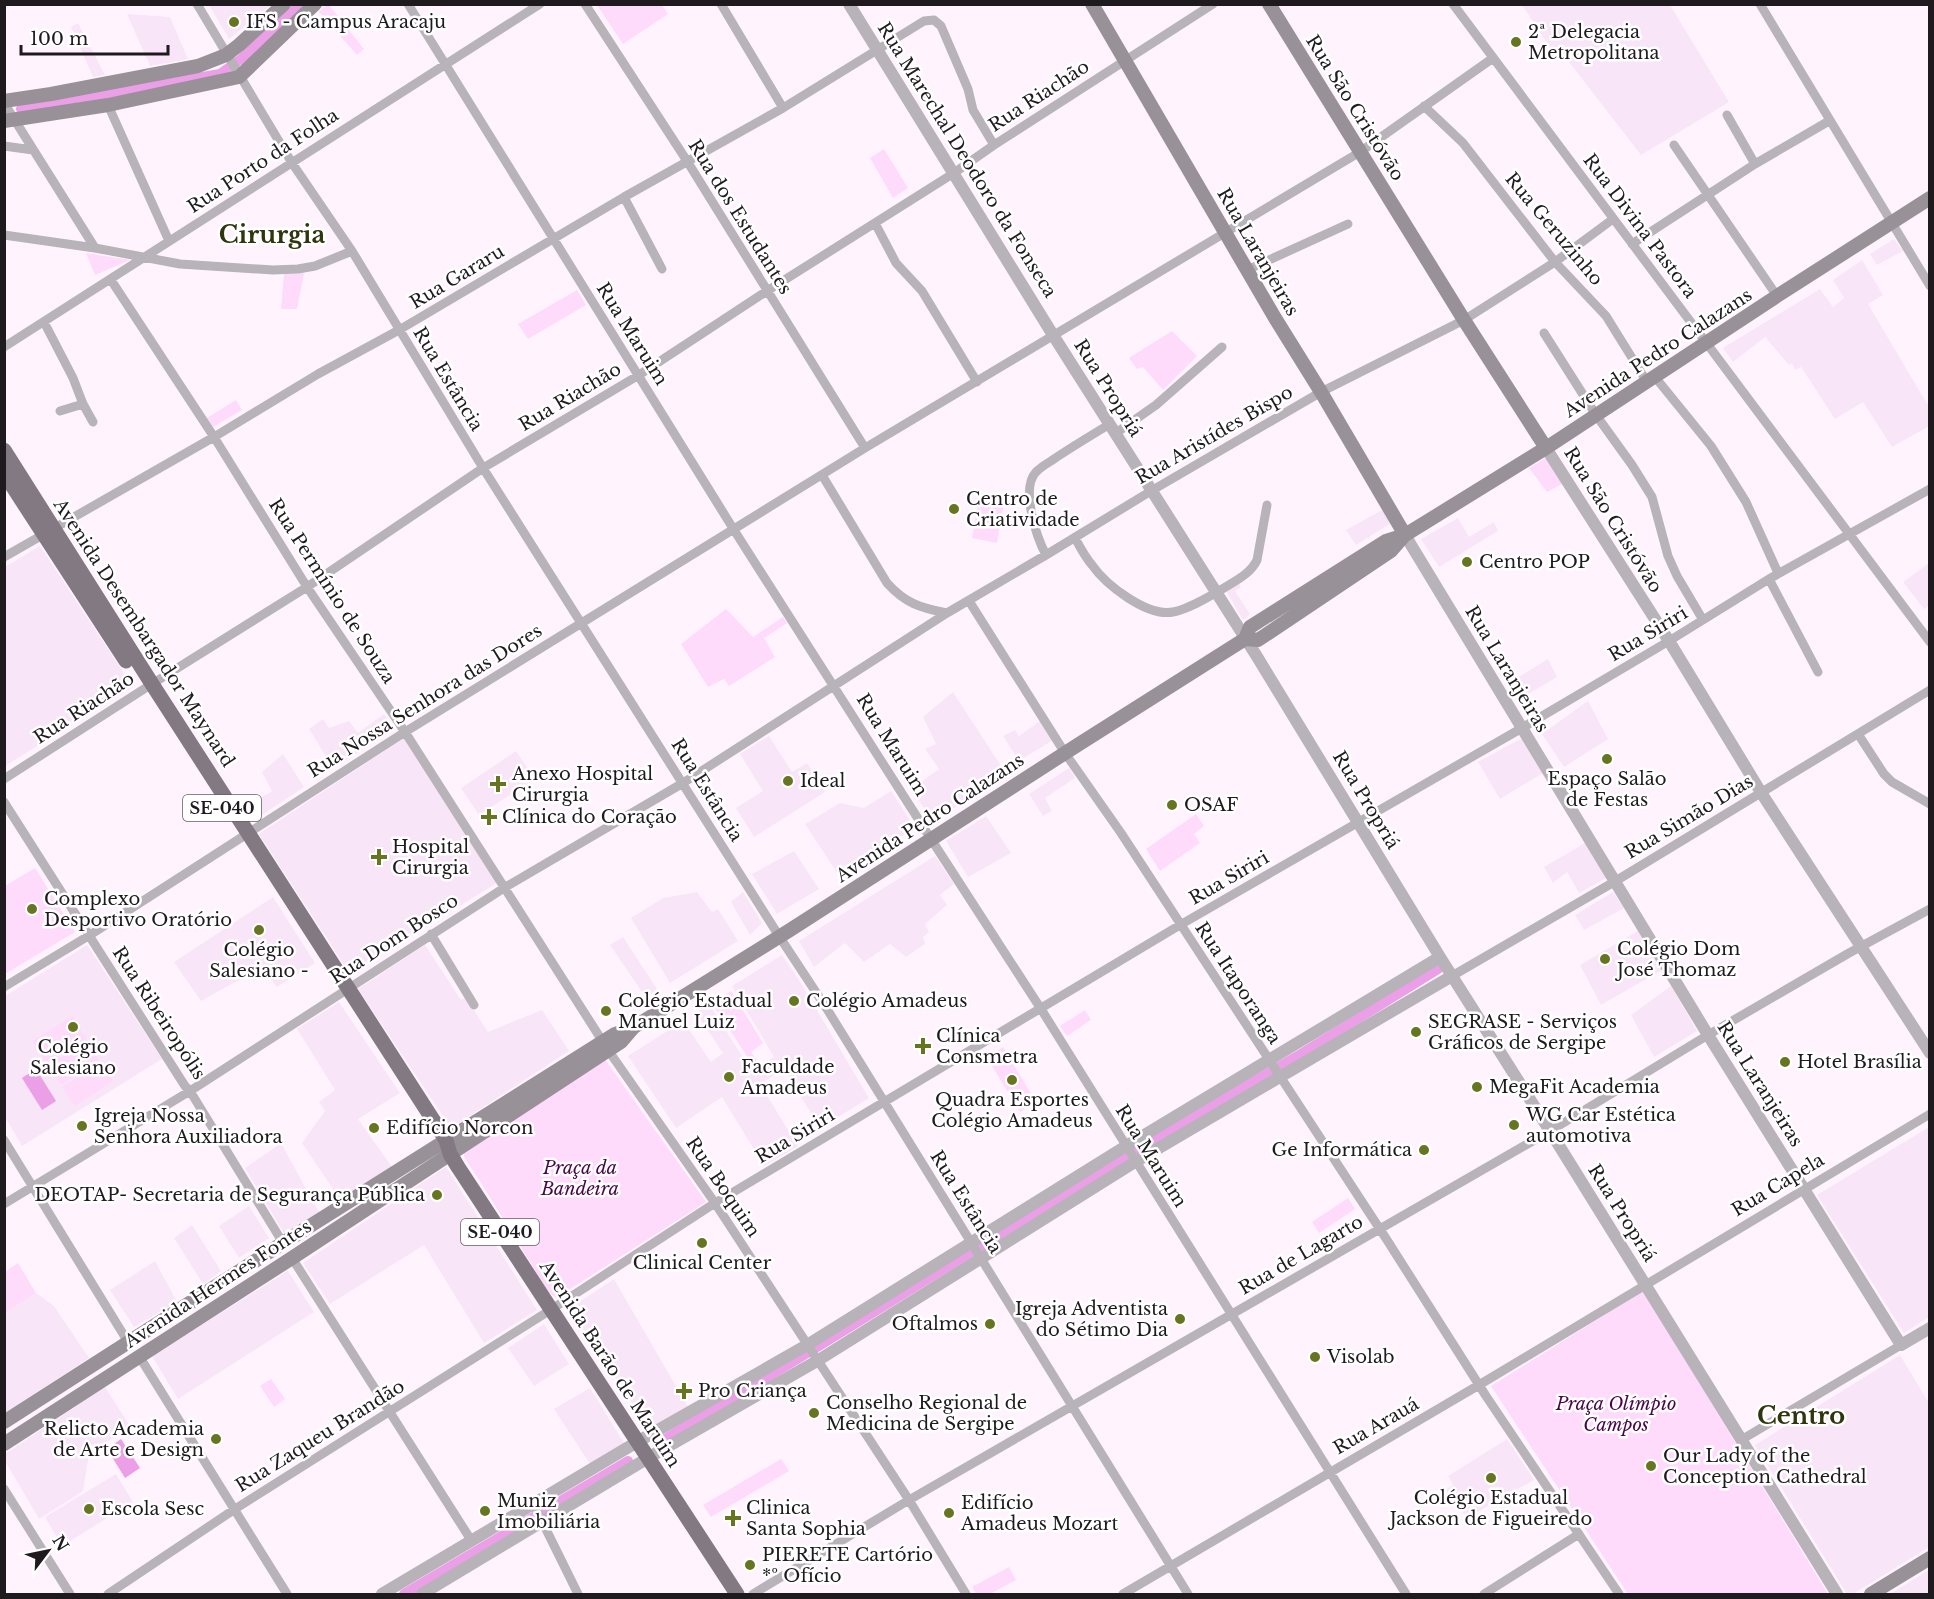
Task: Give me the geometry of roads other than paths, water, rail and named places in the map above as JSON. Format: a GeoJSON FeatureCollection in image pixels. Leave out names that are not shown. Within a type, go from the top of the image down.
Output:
{"type":"FeatureCollection","features":[{"type":"Feature","properties":{"kind":"main road"},"geometry":{"type":"LineString","coordinates":[[4,102],[198,66],[227,56],[284,4]]}},
{"type":"Feature","properties":{"kind":"main road"},"geometry":{"type":"LineString","coordinates":[[10,119],[108,105],[238,76],[315,4]]}},
{"type":"Feature","properties":{"kind":"main road","name":"Rua Laranjeiras"},"geometry":{"type":"LineString","coordinates":[[1092,4],[1405,536]]}},
{"type":"Feature","properties":{"kind":"main road","name":"Rua São Cristóvão"},"geometry":{"type":"LineString","coordinates":[[1269,4],[1464,320],[1546,448]]}},
{"type":"Feature","properties":{"kind":"main road","name":"Avenida Pedro Calazans"},"geometry":{"type":"LineString","coordinates":[[445,1146],[605,1046],[621,1042],[634,1026],[1245,639],[1258,640],[1391,551],[1405,536],[1546,448],[1929,198]]}},
{"type":"Feature","properties":{"kind":"main road","name":"Avenida Desembargador Maynard"},"geometry":{"type":"LineString","coordinates":[[4,450],[49,532],[445,1146]]}},
{"type":"Feature","properties":{"kind":"main road","name":"Avenida Desembargador Maynard"},"geometry":{"type":"LineString","coordinates":[[4,473],[49,532]]}},
{"type":"Feature","properties":{"kind":"main road","name":"Avenida Hermes Fontes"},"geometry":{"type":"LineString","coordinates":[[4,1422],[283,1243],[445,1146]]}},
{"type":"Feature","properties":{"kind":"main road","name":"Avenida Hermes Fontes"},"geometry":{"type":"LineString","coordinates":[[4,1444],[292,1258],[445,1146]]}},
{"type":"Feature","properties":{"kind":"main road","name":"Avenida Barão de Maruim"},"geometry":{"type":"LineString","coordinates":[[445,1146],[651,1457],[737,1594]]}},
{"type":"Feature","properties":{"kind":"main road"},"geometry":{"type":"LineString","coordinates":[[1871,1594],[1929,1558]]}},
{"type":"Feature","properties":{"kind":"street","name":"Rua Estância"},"geometry":{"type":"LineString","coordinates":[[197,4],[292,163],[351,251],[483,468],[827,1009],[1188,1594]]}},
{"type":"Feature","properties":{"kind":"street","name":"Rua Maruim"},"geometry":{"type":"LineString","coordinates":[[408,4],[734,530],[1041,1009],[1406,1594]]}},
{"type":"Feature","properties":{"kind":"street","name":"Rua Porto da Folha"},"geometry":{"type":"LineString","coordinates":[[4,347],[540,4]]}},
{"type":"Feature","properties":{"kind":"street","name":"Rua dos Estudantes"},"geometry":{"type":"LineString","coordinates":[[585,4],[687,161],[865,447]]}},
{"type":"Feature","properties":{"kind":"street"},"geometry":{"type":"LineString","coordinates":[[721,4],[783,108]]}},
{"type":"Feature","properties":{"kind":"street","name":"Rua Marechal Deodoro da Fonseca"},"geometry":{"type":"LineString","coordinates":[[849,4],[1053,335]]}},
{"type":"Feature","properties":{"kind":"street","name":"Rua Riachão"},"geometry":{"type":"LineString","coordinates":[[4,779],[307,587],[483,468],[639,375],[1213,4]]}},
{"type":"Feature","properties":{"kind":"street","name":"Rua Divina Pastora"},"geometry":{"type":"LineString","coordinates":[[1453,4],[1612,219],[1850,533],[1929,642]]}},
{"type":"Feature","properties":{"kind":"street"},"geometry":{"type":"LineString","coordinates":[[1760,4],[1929,286]]}},
{"type":"Feature","properties":{"kind":"street","name":"Rua Gararu"},"geometry":{"type":"LineString","coordinates":[[4,557],[214,437],[318,374],[399,330],[624,197],[783,108],[924,21],[934,20],[941,26],[968,89],[973,110],[994,145]]}},
{"type":"Feature","properties":{"kind":"street","name":"Rua Nossa Senhora das Dores"},"geometry":{"type":"LineString","coordinates":[[4,987],[90,935],[405,732],[822,476],[865,447],[1360,152],[1493,58]]}},
{"type":"Feature","properties":{"kind":"street"},"geometry":{"type":"LineString","coordinates":[[4,102],[10,119],[33,150],[95,248]]}},
{"type":"Feature","properties":{"kind":"street"},"geometry":{"type":"LineString","coordinates":[[108,105],[169,241]]}},
{"type":"Feature","properties":{"kind":"street","name":"Rua Geruzinho"},"geometry":{"type":"LineString","coordinates":[[1424,106],[1469,150],[1555,262],[1606,316],[1651,379],[1711,446],[1746,502],[1778,573]]}},
{"type":"Feature","properties":{"kind":"street"},"geometry":{"type":"LineString","coordinates":[[1727,115],[1755,164]]}},
{"type":"Feature","properties":{"kind":"street"},"geometry":{"type":"LineString","coordinates":[[1632,243],[1755,164],[1830,121]]}},
{"type":"Feature","properties":{"kind":"street"},"geometry":{"type":"LineString","coordinates":[[4,146],[33,150]]}},
{"type":"Feature","properties":{"kind":"street"},"geometry":{"type":"LineString","coordinates":[[1674,146],[1777,296]]}},
{"type":"Feature","properties":{"kind":"street"},"geometry":{"type":"LineString","coordinates":[[624,197],[662,269]]}},
{"type":"Feature","properties":{"kind":"street","name":"Rua Aristídes Bispo"},"geometry":{"type":"LineString","coordinates":[[835,687],[947,613],[1151,491],[1321,392],[1464,320],[1555,262],[1612,219]]}},
{"type":"Feature","properties":{"kind":"street"},"geometry":{"type":"LineString","coordinates":[[874,223],[896,263],[922,291],[977,382]]}},
{"type":"Feature","properties":{"kind":"street"},"geometry":{"type":"LineString","coordinates":[[1248,270],[1348,224]]}},
{"type":"Feature","properties":{"kind":"street"},"geometry":{"type":"LineString","coordinates":[[4,236],[95,248],[180,264],[282,270],[315,266],[351,251]]}},
{"type":"Feature","properties":{"kind":"street","name":"Rua Permínio de Souza"},"geometry":{"type":"LineString","coordinates":[[111,280],[214,437],[307,587],[405,732],[605,1046]]}},
{"type":"Feature","properties":{"kind":"street"},"geometry":{"type":"LineString","coordinates":[[44,322],[93,422]]}},
{"type":"Feature","properties":{"kind":"street"},"geometry":{"type":"LineString","coordinates":[[1544,333],[1652,497],[1668,556],[1703,620]]}},
{"type":"Feature","properties":{"kind":"street","name":"Rua Propriá"},"geometry":{"type":"LineString","coordinates":[[1053,335],[1360,823],[1440,961],[1452,976],[1645,1285]]}},
{"type":"Feature","properties":{"kind":"street"},"geometry":{"type":"LineString","coordinates":[[1046,555],[1036,536],[1031,517],[1031,480],[1035,472],[1061,454],[1156,405],[1222,347]]}},
{"type":"Feature","properties":{"kind":"street"},"geometry":{"type":"LineString","coordinates":[[60,411],[83,404]]}},
{"type":"Feature","properties":{"kind":"street","name":"Rua São Cristóvão"},"geometry":{"type":"LineString","coordinates":[[1546,448],[1669,641],[1762,794],[1929,1053]]}},
{"type":"Feature","properties":{"kind":"street"},"geometry":{"type":"LineString","coordinates":[[822,476],[887,583],[897,594],[920,608],[947,613]]}},
{"type":"Feature","properties":{"kind":"street","name":"Rua Siriri"},"geometry":{"type":"LineString","coordinates":[[552,1309],[715,1203],[1180,925],[1522,728],[1778,573],[1929,489]]}},
{"type":"Feature","properties":{"kind":"street"},"geometry":{"type":"LineString","coordinates":[[1075,538],[1093,567],[1137,604],[1156,612],[1172,612],[1215,593],[1254,567],[1267,505]]}},
{"type":"Feature","properties":{"kind":"street","name":"Rua Laranjeiras"},"geometry":{"type":"LineString","coordinates":[[1405,536],[1614,882],[1901,1345]]}},
{"type":"Feature","properties":{"kind":"street"},"geometry":{"type":"LineString","coordinates":[[1769,579],[1818,672]]}},
{"type":"Feature","properties":{"kind":"street","name":"Rua Itaporanga"},"geometry":{"type":"LineString","coordinates":[[969,601],[1065,753],[1121,834],[1275,1069],[1479,1385]]}},
{"type":"Feature","properties":{"kind":"street","name":"Rua Dom Bosco"},"geometry":{"type":"LineString","coordinates":[[4,1204],[190,1090],[504,888],[682,783],[835,687]]}},
{"type":"Feature","properties":{"kind":"street","name":"Rua Simão Dias"},"geometry":{"type":"LineString","coordinates":[[1452,976],[1762,794],[1929,690]]}},
{"type":"Feature","properties":{"kind":"street"},"geometry":{"type":"LineString","coordinates":[[1858,734],[1884,774],[1892,782],[1929,804]]}},
{"type":"Feature","properties":{"kind":"street","name":"Rua Ribeiropólis"},"geometry":{"type":"LineString","coordinates":[[4,802],[185,1086],[190,1090],[283,1243]]}},
{"type":"Feature","properties":{"kind":"street","name":"Rua de Lagarto"},"geometry":{"type":"LineString","coordinates":[[755,1594],[909,1500],[1550,1131],[1708,1035],[1929,909]]}},
{"type":"Feature","properties":{"kind":"street"},"geometry":{"type":"LineString","coordinates":[[431,934],[474,1005]]}},
{"type":"Feature","properties":{"kind":"street"},"geometry":{"type":"LineString","coordinates":[[422,1594],[640,1441],[812,1352],[1130,1154],[1275,1069],[1440,961],[1452,968],[1463,969]]}},
{"type":"Feature","properties":{"kind":"street"},"geometry":{"type":"LineString","coordinates":[[382,1594],[471,1540],[539,1513],[651,1457],[812,1352],[1130,1154],[1275,1069],[1452,976]]}},
{"type":"Feature","properties":{"kind":"street","name":"Rua Boquim"},"geometry":{"type":"LineString","coordinates":[[605,1046],[715,1203],[909,1500],[966,1594]]}},
{"type":"Feature","properties":{"kind":"street","name":"Rua Capela"},"geometry":{"type":"LineString","coordinates":[[1645,1285],[1929,1114]]}},
{"type":"Feature","properties":{"kind":"street"},"geometry":{"type":"LineString","coordinates":[[4,1140],[128,1342]]}},
{"type":"Feature","properties":{"kind":"street"},"geometry":{"type":"LineString","coordinates":[[292,1258],[471,1540]]}},
{"type":"Feature","properties":{"kind":"street"},"geometry":{"type":"LineString","coordinates":[[1645,1285],[1837,1594]]}},
{"type":"Feature","properties":{"kind":"street","name":"Rua Arauá"},"geometry":{"type":"LineString","coordinates":[[1123,1594],[1645,1285]]}},
{"type":"Feature","properties":{"kind":"street","name":"Rua Zaqueu Brandão"},"geometry":{"type":"LineString","coordinates":[[108,1594],[389,1410],[552,1309]]}},
{"type":"Feature","properties":{"kind":"street"},"geometry":{"type":"LineString","coordinates":[[1742,1440],[1929,1328]]}},
{"type":"Feature","properties":{"kind":"street"},"geometry":{"type":"LineString","coordinates":[[139,1356],[287,1594]]}},
{"type":"Feature","properties":{"kind":"street"},"geometry":{"type":"LineString","coordinates":[[1479,1385],[1619,1594]]}},
{"type":"Feature","properties":{"kind":"street"},"geometry":{"type":"LineString","coordinates":[[4,1489],[70,1594]]}},
{"type":"Feature","properties":{"kind":"street"},"geometry":{"type":"LineString","coordinates":[[539,1513],[578,1594]]}},
{"type":"Feature","properties":{"kind":"street"},"geometry":{"type":"LineString","coordinates":[[1484,1594],[1579,1534]]}},
{"type":"Feature","properties":{"kind":"waterway"},"geometry":{"type":"LineString","coordinates":[[21,109],[220,74],[241,59],[301,4]]}},
{"type":"Feature","properties":{"kind":"waterway"},"geometry":{"type":"LineString","coordinates":[[660,1442],[1157,1137],[1301,1054],[1438,969]]}},
{"type":"Feature","properties":{"kind":"waterway"},"geometry":{"type":"LineString","coordinates":[[404,1594],[628,1461]]}},
{"type":"Feature","properties":{"kind":"place","name":"IFS - Campus Aracaju"},"geometry":{"type":"Point","coordinates":[234,22]}},
{"type":"Feature","properties":{"kind":"place","name":"2ª Delegacia Metropolitana"},"geometry":{"type":"Point","coordinates":[1516,42]}},
{"type":"Feature","properties":{"kind":"place","name":"Centro de Criatividade"},"geometry":{"type":"Point","coordinates":[954,509]}},
{"type":"Feature","properties":{"kind":"place","name":"Centro POP"},"geometry":{"type":"Point","coordinates":[1467,562]}},
{"type":"Feature","properties":{"kind":"place","name":"Espaço Salão de Festas"},"geometry":{"type":"Point","coordinates":[1607,759]}},
{"type":"Feature","properties":{"kind":"place","name":"Ideal"},"geometry":{"type":"Point","coordinates":[788,781]}},
{"type":"Feature","properties":{"kind":"place","name":"Anexo Hospital Cirurgia"},"geometry":{"type":"Point","coordinates":[498,784]}},
{"type":"Feature","properties":{"kind":"place","name":"OSAF"},"geometry":{"type":"Point","coordinates":[1172,805]}},
{"type":"Feature","properties":{"kind":"place","name":"Clínica do Coração"},"geometry":{"type":"Point","coordinates":[489,817]}},
{"type":"Feature","properties":{"kind":"place","name":"Hospital Cirurgia"},"geometry":{"type":"Point","coordinates":[379,857]}},
{"type":"Feature","properties":{"kind":"place","name":"Complexo Desportivo Oratório"},"geometry":{"type":"Point","coordinates":[32,909]}},
{"type":"Feature","properties":{"kind":"place","name":"Colégio Salesiano -"},"geometry":{"type":"Point","coordinates":[259,930]}},
{"type":"Feature","properties":{"kind":"place","name":"Colégio Dom José Thomaz"},"geometry":{"type":"Point","coordinates":[1605,959]}},
{"type":"Feature","properties":{"kind":"place","name":"Colégio Amadeus"},"geometry":{"type":"Point","coordinates":[794,1001]}},
{"type":"Feature","properties":{"kind":"place","name":"Colégio Estadual Manuel Luiz"},"geometry":{"type":"Point","coordinates":[606,1011]}},
{"type":"Feature","properties":{"kind":"place","name":"Colégio Salesiano"},"geometry":{"type":"Point","coordinates":[73,1027]}},
{"type":"Feature","properties":{"kind":"place","name":"SEGRASE - Serviços Gráficos de Sergipe"},"geometry":{"type":"Point","coordinates":[1416,1032]}},
{"type":"Feature","properties":{"kind":"place","name":"Clínica Consmetra"},"geometry":{"type":"Point","coordinates":[923,1046]}},
{"type":"Feature","properties":{"kind":"place","name":"Hotel Brasília"},"geometry":{"type":"Point","coordinates":[1785,1062]}},
{"type":"Feature","properties":{"kind":"place","name":"Faculdade Amadeus"},"geometry":{"type":"Point","coordinates":[729,1077]}},
{"type":"Feature","properties":{"kind":"place","name":"Quadra Esportes Colégio Amadeus"},"geometry":{"type":"Point","coordinates":[1012,1080]}},
{"type":"Feature","properties":{"kind":"place","name":"MegaFit Academia"},"geometry":{"type":"Point","coordinates":[1477,1087]}},
{"type":"Feature","properties":{"kind":"place","name":"WG Car Estética automotiva"},"geometry":{"type":"Point","coordinates":[1514,1125]}},
{"type":"Feature","properties":{"kind":"place","name":"Igreja Nossa Senhora Auxiliadora"},"geometry":{"type":"Point","coordinates":[82,1126]}},
{"type":"Feature","properties":{"kind":"place","name":"Edifício Norcon"},"geometry":{"type":"Point","coordinates":[374,1128]}},
{"type":"Feature","properties":{"kind":"place","name":"Ge Informática"},"geometry":{"type":"Point","coordinates":[1424,1150]}},
{"type":"Feature","properties":{"kind":"place","name":"DEOTAP- Secretaria de Segurança Pública"},"geometry":{"type":"Point","coordinates":[437,1195]}},
{"type":"Feature","properties":{"kind":"place","name":"Clinical Center"},"geometry":{"type":"Point","coordinates":[702,1243]}},
{"type":"Feature","properties":{"kind":"place","name":"Igreja Adventista do Sétimo Dia"},"geometry":{"type":"Point","coordinates":[1180,1319]}},
{"type":"Feature","properties":{"kind":"place","name":"Oftalmos"},"geometry":{"type":"Point","coordinates":[990,1324]}},
{"type":"Feature","properties":{"kind":"place","name":"Visolab"},"geometry":{"type":"Point","coordinates":[1315,1357]}},
{"type":"Feature","properties":{"kind":"place","name":"Pro Criança"},"geometry":{"type":"Point","coordinates":[684,1391]}},
{"type":"Feature","properties":{"kind":"place","name":"Conselho Regional de Medicina de Sergipe"},"geometry":{"type":"Point","coordinates":[814,1413]}},
{"type":"Feature","properties":{"kind":"place","name":"Relicto Academia de Arte e Design"},"geometry":{"type":"Point","coordinates":[216,1439]}},
{"type":"Feature","properties":{"kind":"place","name":"Our Lady of the Conception Cathedral"},"geometry":{"type":"Point","coordinates":[1651,1466]}},
{"type":"Feature","properties":{"kind":"place","name":"Colégio Estadual Jackson de Figueiredo"},"geometry":{"type":"Point","coordinates":[1491,1478]}},
{"type":"Feature","properties":{"kind":"place","name":"Escola Sesc"},"geometry":{"type":"Point","coordinates":[89,1509]}},
{"type":"Feature","properties":{"kind":"place","name":"Muniz Imobiliária"},"geometry":{"type":"Point","coordinates":[485,1511]}},
{"type":"Feature","properties":{"kind":"place","name":"Edifício Amadeus Mozart"},"geometry":{"type":"Point","coordinates":[949,1513]}},
{"type":"Feature","properties":{"kind":"place","name":"Clinica Santa Sophia"},"geometry":{"type":"Point","coordinates":[733,1518]}},
{"type":"Feature","properties":{"kind":"place","name":"PIERETE Cartório *º Ofício"},"geometry":{"type":"Point","coordinates":[750,1565]}},
{"type":"Feature","properties":{"kind":"district","name":"Cirurgia"},"geometry":{"type":"Point","coordinates":[272,235]}},
{"type":"Feature","properties":{"kind":"district","name":"Centro"},"geometry":{"type":"Point","coordinates":[1801,1416]}},
{"type":"Feature","properties":{"kind":"park label","name":"Praça da Bandeira"},"geometry":{"type":"Point","coordinates":[580,1178]}},
{"type":"Feature","properties":{"kind":"park label","name":"Praça Olímpio Campos"},"geometry":{"type":"Point","coordinates":[1616,1414]}}]}
